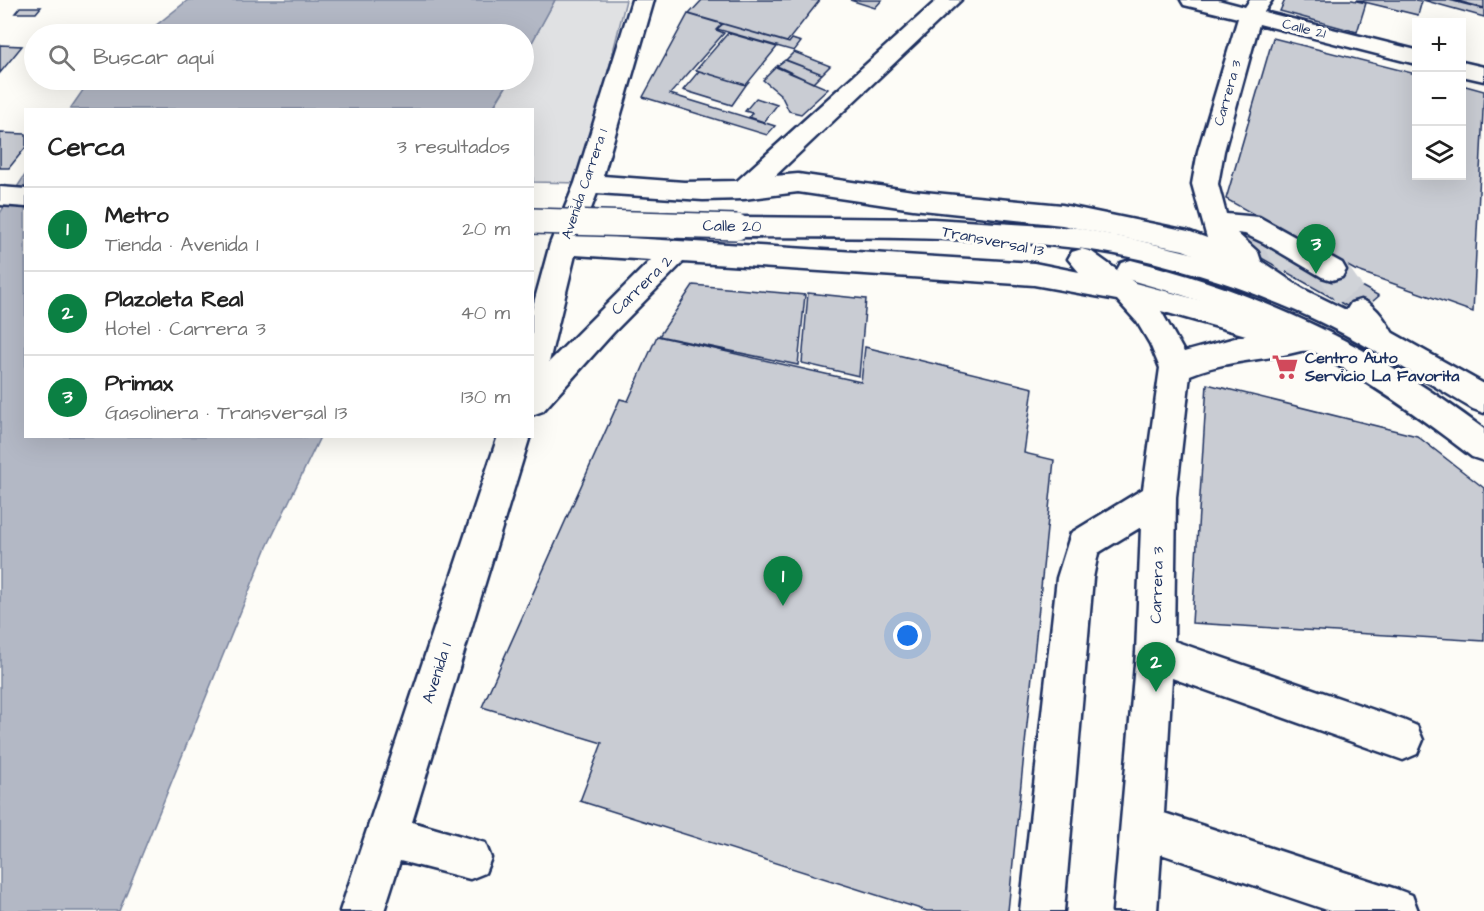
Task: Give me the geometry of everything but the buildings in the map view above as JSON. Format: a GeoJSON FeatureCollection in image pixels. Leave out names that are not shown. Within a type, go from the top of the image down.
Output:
{"type":"FeatureCollection","features":[{"type":"Feature","properties":{"kind":"street","name":"Avenida Carrera 1"},"geometry":{"type":"LineString","coordinates":[[534,362],[564,244],[588,183],[643,0]]}},
{"type":"Feature","properties":{"kind":"street"},"geometry":{"type":"LineString","coordinates":[[744,190],[950,0]]}},
{"type":"Feature","properties":{"kind":"street","name":"Calle 21"},"geometry":{"type":"LineString","coordinates":[[1192,0],[1256,8],[1412,56]]}},
{"type":"Feature","properties":{"kind":"street","name":"Carrera 3"},"geometry":{"type":"LineString","coordinates":[[1256,8],[1211,151],[1205,184],[1219,234],[1297,288]]}},
{"type":"Feature","properties":{"kind":"street"},"geometry":{"type":"LineString","coordinates":[[1466,70],[1484,74]]}},
{"type":"Feature","properties":{"kind":"street"},"geometry":{"type":"LineString","coordinates":[[588,183],[672,191],[744,190],[779,183],[798,183],[913,200],[1062,215],[1188,241],[1244,263],[1297,288]]}},
{"type":"Feature","properties":{"kind":"street"},"geometry":{"type":"LineString","coordinates":[[639,249],[628,238],[624,225],[628,213],[638,202],[654,194],[672,191]]}},
{"type":"Feature","properties":{"kind":"street"},"geometry":{"type":"LineString","coordinates":[[0,196],[24,198]]}},
{"type":"Feature","properties":{"kind":"street","name":"Calle 20"},"geometry":{"type":"LineString","coordinates":[[534,221],[737,227],[933,229]]}},
{"type":"Feature","properties":{"kind":"street"},"geometry":{"type":"LineString","coordinates":[[1215,223],[1249,224],[1332,270]]}},
{"type":"Feature","properties":{"kind":"street","name":"Transversal 13"},"geometry":{"type":"LineString","coordinates":[[933,229],[1078,238],[1297,288],[1321,311],[1382,341],[1484,400]]}},
{"type":"Feature","properties":{"kind":"street","name":"Transversal 13"},"geometry":{"type":"LineString","coordinates":[[933,229],[1137,271],[1235,301],[1331,346],[1382,375],[1484,447]]}},
{"type":"Feature","properties":{"kind":"street","name":"Carrera 2"},"geometry":{"type":"LineString","coordinates":[[564,244],[676,252]]}},
{"type":"Feature","properties":{"kind":"street"},"geometry":{"type":"LineString","coordinates":[[676,252],[1023,273],[1126,291],[1331,346]]}},
{"type":"Feature","properties":{"kind":"street","name":"Carrera 2"},"geometry":{"type":"LineString","coordinates":[[534,400],[602,325],[676,252]]}},
{"type":"Feature","properties":{"kind":"street"},"geometry":{"type":"LineString","coordinates":[[1082,259],[1126,291],[1148,314],[1175,368],[1202,356],[1263,344],[1331,346]]}},
{"type":"Feature","properties":{"kind":"street"},"geometry":{"type":"LineString","coordinates":[[1361,311],[1382,341]]}},
{"type":"Feature","properties":{"kind":"street","name":"Carrera 3"},"geometry":{"type":"LineString","coordinates":[[1135,911],[1155,653],[1159,497],[1175,368]]}},
{"type":"Feature","properties":{"kind":"street","name":"Avenida 1"},"geometry":{"type":"LineString","coordinates":[[362,911],[513,438]]}},
{"type":"Feature","properties":{"kind":"street"},"geometry":{"type":"LineString","coordinates":[[1042,911],[1075,578],[1083,544],[1159,497]]}},
{"type":"Feature","properties":{"kind":"street"},"geometry":{"type":"LineString","coordinates":[[1155,653],[1403,740]]}},
{"type":"Feature","properties":{"kind":"street"},"geometry":{"type":"LineString","coordinates":[[1142,827],[1396,911]]}},
{"type":"Feature","properties":{"kind":"street"},"geometry":{"type":"LineString","coordinates":[[385,836],[470,858]]}},
{"type":"Feature","properties":{"kind":"shaded area"},"geometry":{"type":"Polygon","coordinates":[[[188,0],[555,0],[534,39],[534,24],[158,24],[188,0]]]}},
{"type":"Feature","properties":{"kind":"shaded area"},"geometry":{"type":"Polygon","coordinates":[[[555,0],[626,0],[580,183],[534,182],[534,108],[493,108],[504,90],[534,90],[534,39],[555,0]]]}},
{"type":"Feature","properties":{"kind":"shaded area"},"geometry":{"type":"Polygon","coordinates":[[[83,90],[504,90],[493,108],[71,108],[83,90]]]}},
{"type":"Feature","properties":{"kind":"shaded area"},"geometry":{"type":"Polygon","coordinates":[[[24,177],[24,438],[320,438],[267,547],[119,911],[0,911],[0,213],[24,177]]]}},
{"type":"Feature","properties":{"kind":"tunnel"},"geometry":{"type":"LineString","coordinates":[[1277,240],[1302,279]]}},
{"type":"Feature","properties":{"kind":"tunnel"},"geometry":{"type":"LineString","coordinates":[[1332,270],[1361,311]]}},
{"type":"Feature","properties":{"kind":"place","name":"Primax"},"geometry":{"type":"Point","coordinates":[1316,274]}},
{"type":"Feature","properties":{"kind":"place","name":"Centro Auto Servicio La Favorita"},"geometry":{"type":"Point","coordinates":[1285,367]}},
{"type":"Feature","properties":{"kind":"place","name":"Metro"},"geometry":{"type":"Point","coordinates":[783,606]}},
{"type":"Feature","properties":{"kind":"place","name":"Plazoleta Real"},"geometry":{"type":"Point","coordinates":[1156,692]}}]}
